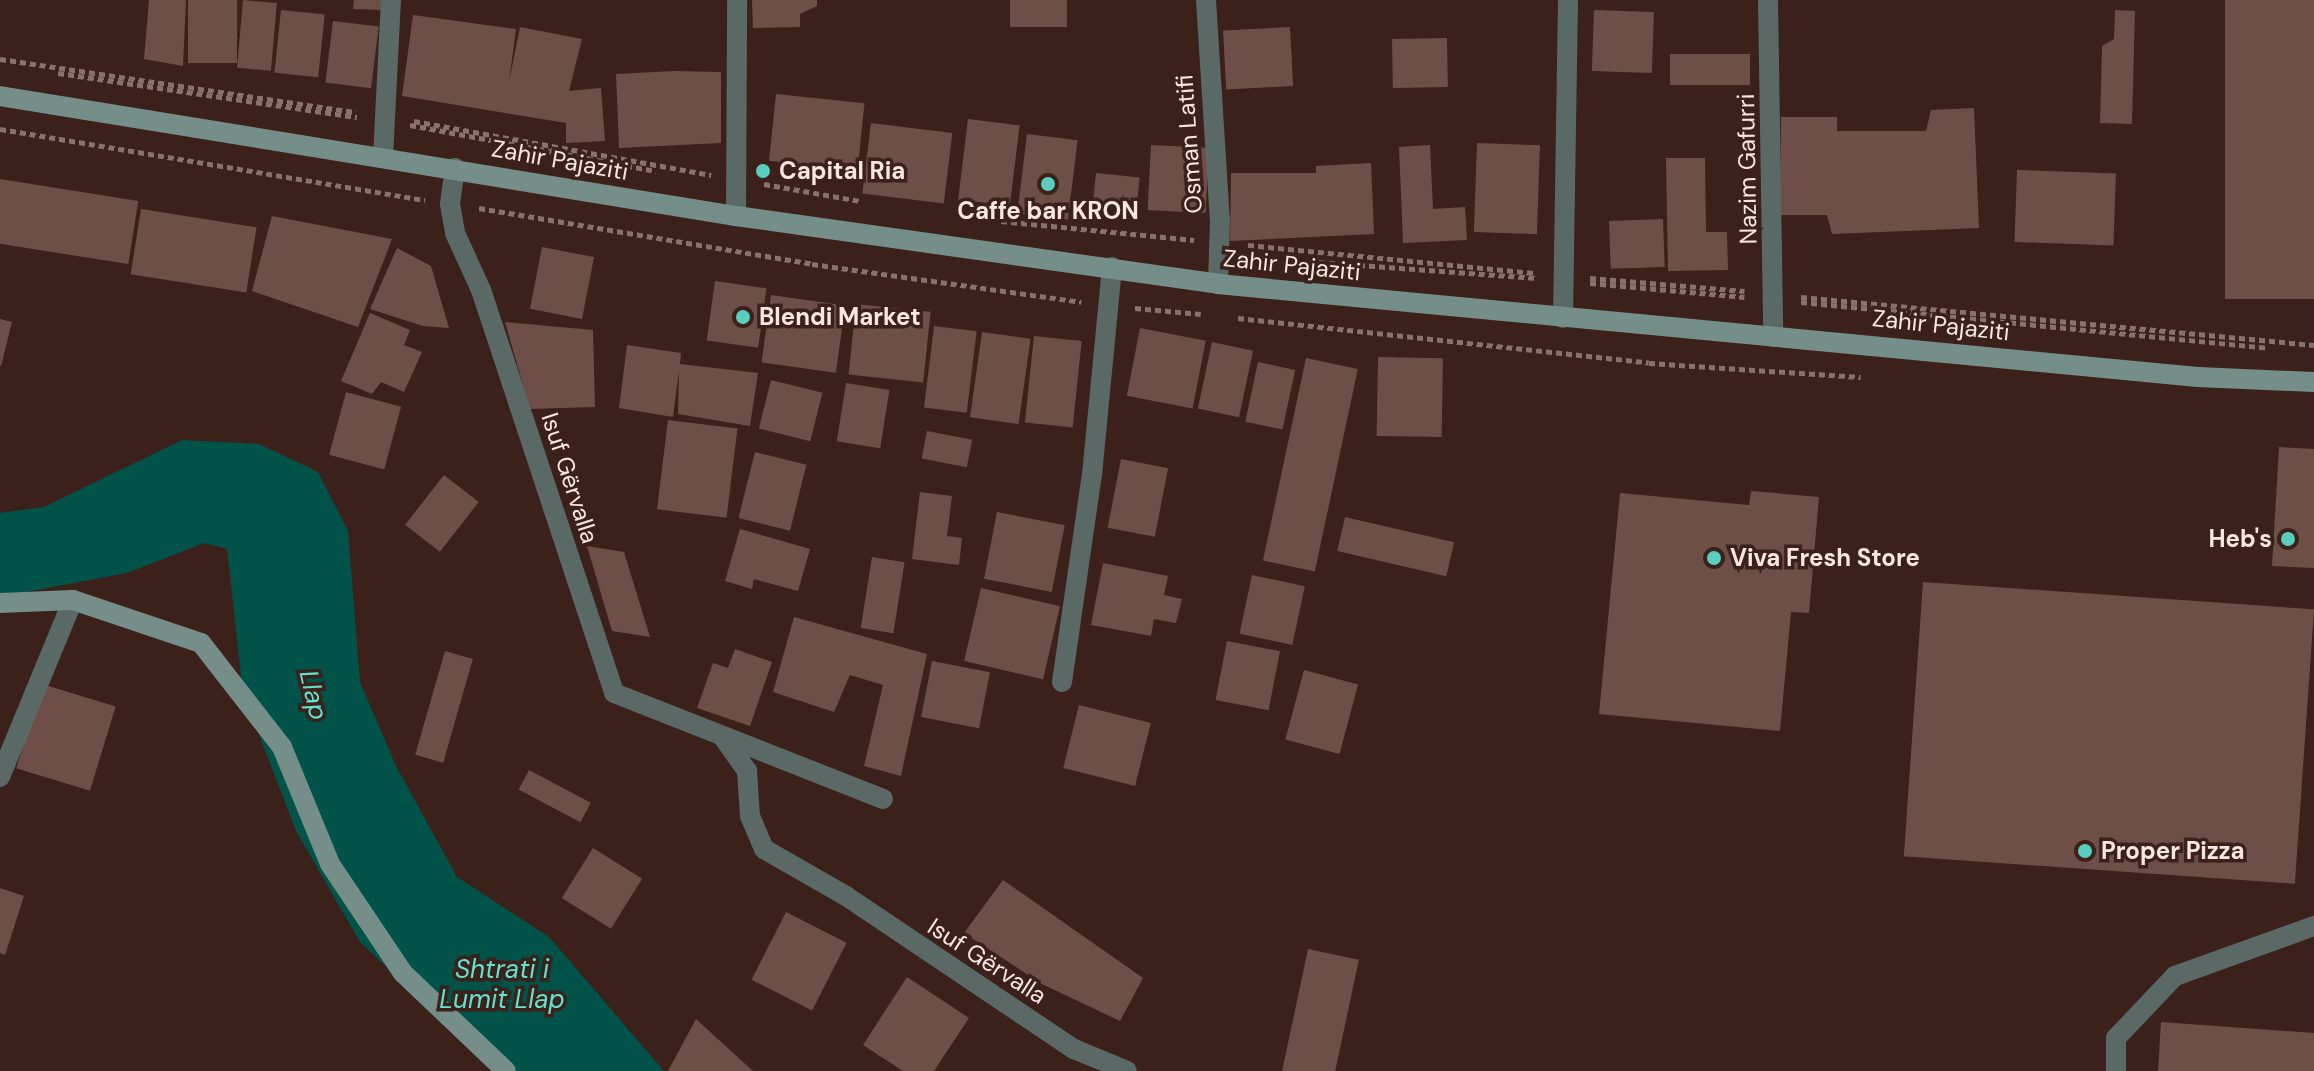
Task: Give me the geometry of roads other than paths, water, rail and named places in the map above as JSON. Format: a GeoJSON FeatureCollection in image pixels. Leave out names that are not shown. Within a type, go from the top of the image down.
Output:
{"type":"FeatureCollection","features":[{"type":"Feature","properties":{"kind":"main road","name":"Zahir Pajaziti"},"geometry":{"type":"LineString","coordinates":[[0,96],[736,216],[1218,284],[2198,377],[2314,382]]}},
{"type":"Feature","properties":{"kind":"main road"},"geometry":{"type":"LineString","coordinates":[[0,603],[73,600],[201,643],[282,747],[330,864],[403,973],[506,1071]]}},
{"type":"Feature","properties":{"kind":"street"},"geometry":{"type":"LineString","coordinates":[[383,157],[388,119],[391,0]]}},
{"type":"Feature","properties":{"kind":"street"},"geometry":{"type":"LineString","coordinates":[[736,216],[737,0]]}},
{"type":"Feature","properties":{"kind":"street","name":"Osman Latifi"},"geometry":{"type":"LineString","coordinates":[[1206,0],[1221,249],[1218,284]]}},
{"type":"Feature","properties":{"kind":"street"},"geometry":{"type":"LineString","coordinates":[[1563,318],[1568,0]]}},
{"type":"Feature","properties":{"kind":"street","name":"Nazim Gafurri"},"geometry":{"type":"LineString","coordinates":[[1768,0],[1776,297],[1773,337]]}},
{"type":"Feature","properties":{"kind":"street","name":"Isuf Gërvalla"},"geometry":{"type":"LineString","coordinates":[[455,168],[450,204],[455,233],[481,290],[614,693],[883,799]]}},
{"type":"Feature","properties":{"kind":"street"},"geometry":{"type":"LineString","coordinates":[[1062,682],[1092,475],[1112,267]]}},
{"type":"Feature","properties":{"kind":"street"},"geometry":{"type":"LineString","coordinates":[[0,777],[73,600]]}},
{"type":"Feature","properties":{"kind":"street","name":"Isuf Gërvalla"},"geometry":{"type":"LineString","coordinates":[[723,737],[747,771],[750,816],[764,849],[846,896],[1074,1049],[1127,1071]]}},
{"type":"Feature","properties":{"kind":"street"},"geometry":{"type":"LineString","coordinates":[[2116,1071],[2116,1038],[2175,976],[2314,926]]}},
{"type":"Feature","properties":{"kind":"water","name":"Shtrati i Lumit Llap"},"geometry":{"type":"Polygon","coordinates":[[[182,440],[259,444],[318,472],[348,531],[360,682],[396,766],[457,877],[549,937],[664,1071],[497,1071],[360,942],[296,831],[243,693],[227,549],[204,543],[127,573],[0,597],[0,513],[44,507],[182,440]]]}},
{"type":"Feature","properties":{"kind":"place","name":"Capital Ria"},"geometry":{"type":"Point","coordinates":[763,171]}},
{"type":"Feature","properties":{"kind":"place","name":"Caffe bar KRON"},"geometry":{"type":"Point","coordinates":[1048,184]}},
{"type":"Feature","properties":{"kind":"place","name":"Blendi Market"},"geometry":{"type":"Point","coordinates":[743,317]}},
{"type":"Feature","properties":{"kind":"place","name":"Heb's"},"geometry":{"type":"Point","coordinates":[2288,539]}},
{"type":"Feature","properties":{"kind":"place","name":"Viva Fresh Store"},"geometry":{"type":"Point","coordinates":[1714,558]}},
{"type":"Feature","properties":{"kind":"place","name":"Proper Pizza"},"geometry":{"type":"Point","coordinates":[2085,851]}},
{"type":"Feature","properties":{"kind":"water label","name":"Llap"},"geometry":{"type":"Point","coordinates":[313,695]}}]}
